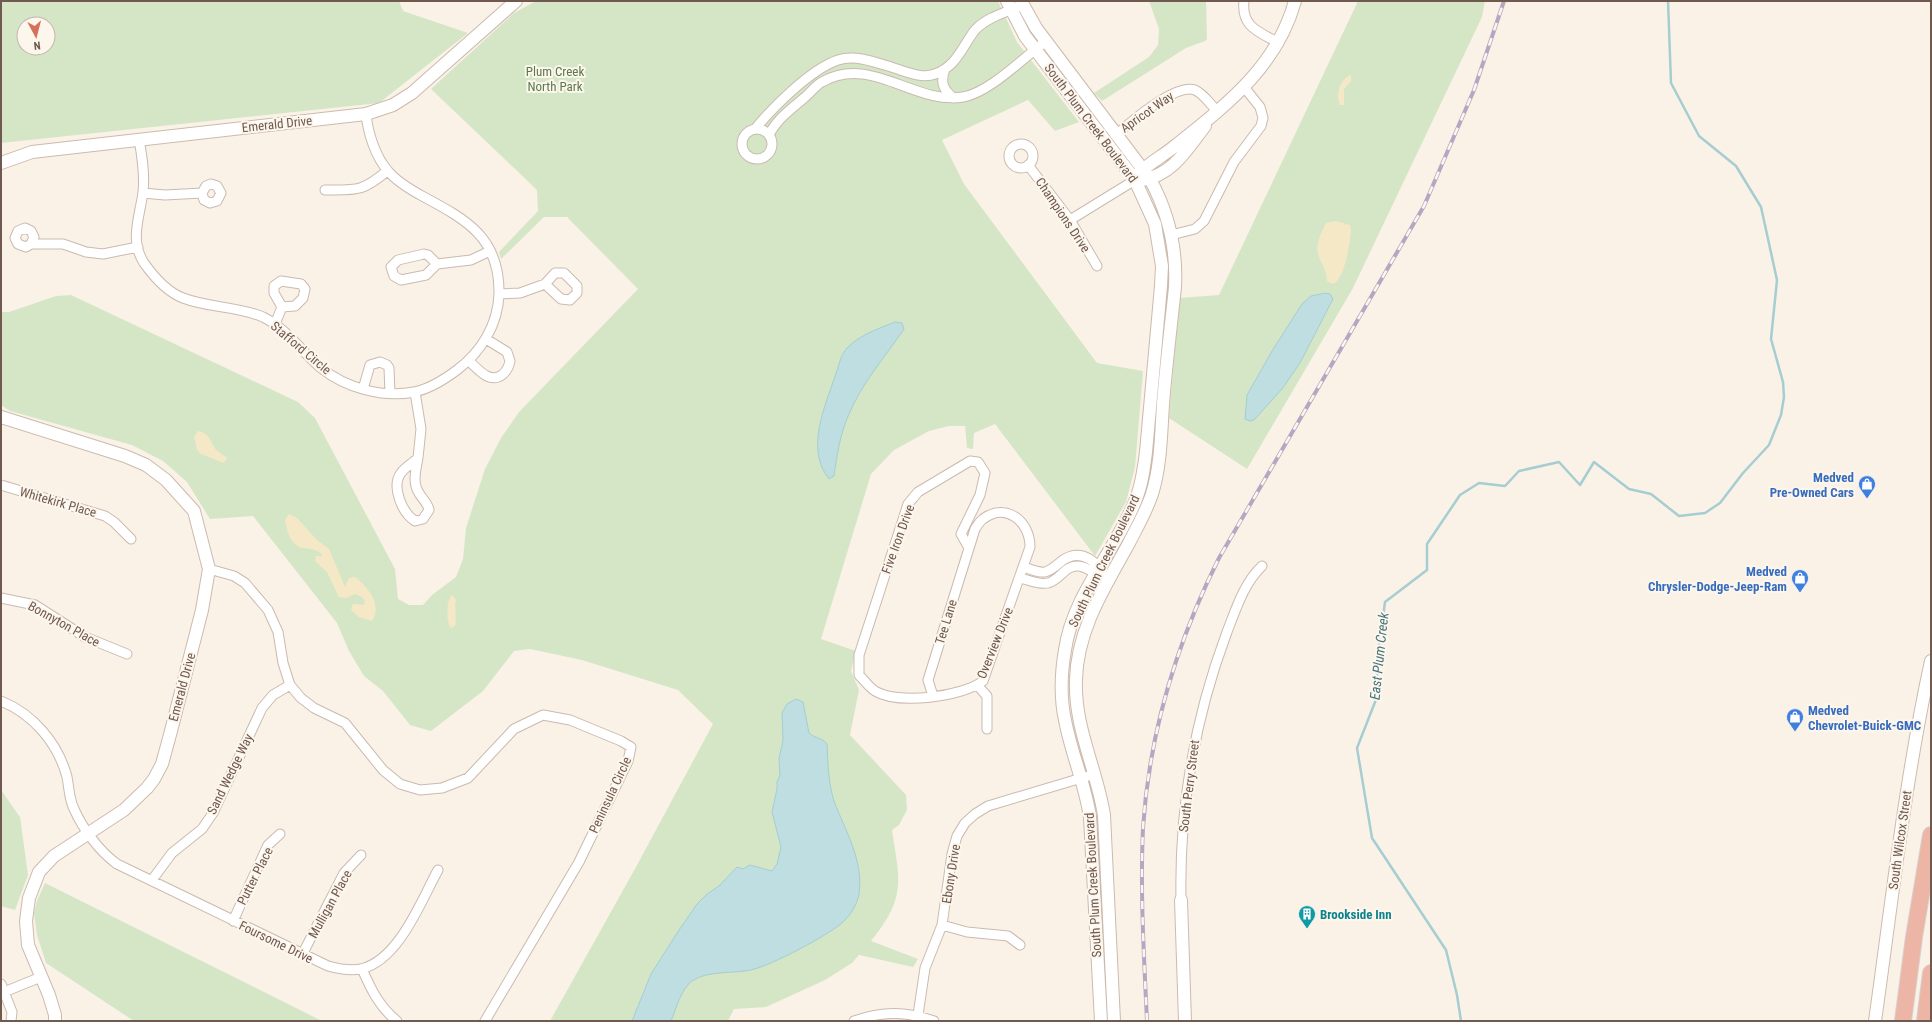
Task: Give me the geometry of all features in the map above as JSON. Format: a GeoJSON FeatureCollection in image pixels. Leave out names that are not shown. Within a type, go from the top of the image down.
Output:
{"type":"FeatureCollection","features":[{"type":"Feature","properties":{"kind":"highway"},"geometry":{"type":"LineString","coordinates":[[1904,1021],[1914,938],[1931,835]]}},
{"type":"Feature","properties":{"kind":"highway"},"geometry":{"type":"LineString","coordinates":[[1925,1021],[1931,973]]}},
{"type":"Feature","properties":{"kind":"street","name":"Emerald Drive"},"geometry":{"type":"LineString","coordinates":[[1,163],[32,152],[366,114],[392,105],[412,94],[516,1]]}},
{"type":"Feature","properties":{"kind":"street"},"geometry":{"type":"LineString","coordinates":[[1244,1],[1242,12],[1246,22],[1254,30],[1279,43]]}},
{"type":"Feature","properties":{"kind":"street"},"geometry":{"type":"LineString","coordinates":[[1070,220],[1135,180],[1146,174],[1166,170],[1181,158],[1217,111],[1261,68],[1279,43],[1295,1]]}},
{"type":"Feature","properties":{"kind":"street"},"geometry":{"type":"LineString","coordinates":[[755,129],[761,129],[769,135],[772,143],[769,154],[760,160],[752,159],[744,152],[741,144],[745,134],[755,129],[765,117],[814,72],[839,59],[864,59],[924,76],[934,75],[954,62],[976,30],[986,20],[1009,6],[1022,3]]}},
{"type":"Feature","properties":{"kind":"street","name":"South Plum Creek Boulevard"},"geometry":{"type":"LineString","coordinates":[[1022,3],[1036,28],[1146,174],[1163,206],[1171,235],[1176,276],[1158,467],[1152,494],[1144,514],[1087,622],[1080,644],[1076,666],[1078,717],[1095,774],[1104,822],[1114,1021]]}},
{"type":"Feature","properties":{"kind":"street","name":"South Plum Creek Boulevard"},"geometry":{"type":"LineString","coordinates":[[1009,6],[1025,36],[1135,180],[1155,224],[1161,260],[1161,286],[1146,452],[1142,478],[1132,509],[1080,604],[1069,632],[1065,648],[1062,680],[1065,720],[1088,802],[1101,1021]]}},
{"type":"Feature","properties":{"kind":"street"},"geometry":{"type":"LineString","coordinates":[[769,135],[775,124],[822,82],[844,73],[863,72],[932,95],[954,98],[973,94],[986,87],[1046,41]]}},
{"type":"Feature","properties":{"kind":"street"},"geometry":{"type":"LineString","coordinates":[[945,69],[942,78],[943,86],[954,98]]}},
{"type":"Feature","properties":{"kind":"street"},"geometry":{"type":"LineString","coordinates":[[1171,235],[1195,229],[1204,221],[1234,162],[1261,126],[1263,118],[1260,107],[1244,86]]}},
{"type":"Feature","properties":{"kind":"street","name":"Apricot Way"},"geometry":{"type":"LineString","coordinates":[[1117,134],[1173,92],[1184,89],[1194,90],[1202,94],[1217,111]]}},
{"type":"Feature","properties":{"kind":"street","name":"Stafford Circle"},"geometry":{"type":"LineString","coordinates":[[139,139],[143,160],[143,193],[136,232],[138,247],[143,261],[156,279],[182,298],[250,312],[275,324],[287,333],[322,368],[347,383],[363,389],[390,393],[415,392],[434,384],[468,361],[486,339],[494,324],[499,294],[497,275],[490,251],[482,239],[466,221],[399,182],[387,171],[376,151],[368,126],[366,114]]}},
{"type":"Feature","properties":{"kind":"street","name":"Champions Drive"},"geometry":{"type":"LineString","coordinates":[[1028,165],[1049,190],[1070,220],[1097,266]]}},
{"type":"Feature","properties":{"kind":"street"},"geometry":{"type":"LineString","coordinates":[[325,190],[358,190],[373,182],[387,171]]}},
{"type":"Feature","properties":{"kind":"street"},"geometry":{"type":"LineString","coordinates":[[143,193],[165,195],[202,193]]}},
{"type":"Feature","properties":{"kind":"street"},"geometry":{"type":"LineString","coordinates":[[31,244],[63,244],[86,252],[103,254],[138,247]]}},
{"type":"Feature","properties":{"kind":"street"},"geometry":{"type":"LineString","coordinates":[[437,264],[471,260],[490,251]]}},
{"type":"Feature","properties":{"kind":"street"},"geometry":{"type":"LineString","coordinates":[[499,294],[520,293],[545,284]]}},
{"type":"Feature","properties":{"kind":"street"},"geometry":{"type":"LineString","coordinates":[[275,324],[282,308]]}},
{"type":"Feature","properties":{"kind":"street"},"geometry":{"type":"LineString","coordinates":[[468,361],[488,377],[497,378],[504,373],[510,361],[507,352],[486,339]]}},
{"type":"Feature","properties":{"kind":"street"},"geometry":{"type":"LineString","coordinates":[[363,389],[370,366],[380,362],[390,368],[390,393]]}},
{"type":"Feature","properties":{"kind":"street"},"geometry":{"type":"LineString","coordinates":[[415,392],[420,429],[418,458],[415,484],[429,510],[423,519],[415,521],[408,515],[400,498],[397,483],[402,471],[418,458]]}},
{"type":"Feature","properties":{"kind":"street","name":"Emerald Drive"},"geometry":{"type":"LineString","coordinates":[[1,417],[125,456],[146,465],[166,480],[194,511],[209,569],[202,610],[162,764],[148,788],[136,800],[54,856],[39,872],[29,898],[26,922],[28,945],[49,995],[55,1015],[55,1021]]}},
{"type":"Feature","properties":{"kind":"street","name":"Five Iron Drive"},"geometry":{"type":"LineString","coordinates":[[933,696],[895,698],[874,691],[859,675],[860,655],[908,504],[918,492],[970,461],[978,462],[985,473],[980,495],[961,534],[969,548]]}},
{"type":"Feature","properties":{"kind":"street","name":"Whitekirk Place"},"geometry":{"type":"LineString","coordinates":[[1,485],[105,516],[114,522],[131,539]]}},
{"type":"Feature","properties":{"kind":"street","name":"Overview Drive"},"geometry":{"type":"LineString","coordinates":[[969,548],[975,529],[982,519],[997,513],[1011,514],[1022,521],[1030,536],[1030,547],[1024,567],[983,681],[977,685],[987,696],[986,729]]}},
{"type":"Feature","properties":{"kind":"street","name":"Tee Lane"},"geometry":{"type":"LineString","coordinates":[[933,696],[928,680],[969,548]]}},
{"type":"Feature","properties":{"kind":"street"},"geometry":{"type":"LineString","coordinates":[[1024,567],[1046,572],[1064,559],[1075,555],[1086,556],[1098,570],[1109,579]]}},
{"type":"Feature","properties":{"kind":"street"},"geometry":{"type":"LineString","coordinates":[[1020,578],[1036,582],[1049,583],[1054,581],[1067,569],[1076,566],[1098,570]]}},
{"type":"Feature","properties":{"kind":"street","name":"South Perry Street"},"geometry":{"type":"LineString","coordinates":[[1185,1021],[1181,900],[1184,807],[1189,766],[1200,716],[1216,660],[1247,584],[1262,566]]}},
{"type":"Feature","properties":{"kind":"street","name":"Peninsula Circle"},"geometry":{"type":"LineString","coordinates":[[209,569],[234,576],[245,583],[268,610],[278,632],[283,663],[290,685],[301,698],[314,708],[345,723],[383,770],[400,784],[420,790],[442,788],[468,778],[514,729],[543,715],[570,720],[621,741],[631,747],[628,761],[579,862],[485,1021]]}},
{"type":"Feature","properties":{"kind":"street","name":"Bonnyton Place"},"geometry":{"type":"LineString","coordinates":[[1,598],[35,605],[85,637],[127,654]]}},
{"type":"Feature","properties":{"kind":"street","name":"South Wilcox Street"},"geometry":{"type":"LineString","coordinates":[[1875,1021],[1906,794],[1919,716],[1931,661]]}},
{"type":"Feature","properties":{"kind":"street","name":"Sand Wedge Way"},"geometry":{"type":"LineString","coordinates":[[152,880],[172,853],[202,828],[213,813],[262,708],[273,695],[290,685]]}},
{"type":"Feature","properties":{"kind":"street"},"geometry":{"type":"LineString","coordinates":[[933,696],[961,692],[977,685]]}},
{"type":"Feature","properties":{"kind":"street","name":"Foursome Drive"},"geometry":{"type":"LineString","coordinates":[[1,701],[20,711],[40,728],[49,739],[63,765],[73,808],[89,833],[109,858],[117,864],[302,955],[328,966],[346,970],[362,969]]}},
{"type":"Feature","properties":{"kind":"street","name":"Ebony Drive"},"geometry":{"type":"LineString","coordinates":[[918,1015],[925,968],[942,925],[952,854],[957,836],[965,823],[975,814],[988,806],[1095,774]]}},
{"type":"Feature","properties":{"kind":"street","name":"Putter Place"},"geometry":{"type":"LineString","coordinates":[[233,921],[268,845],[280,834]]}},
{"type":"Feature","properties":{"kind":"street","name":"Mulligan Place"},"geometry":{"type":"LineString","coordinates":[[302,955],[344,873],[361,856]]}},
{"type":"Feature","properties":{"kind":"street"},"geometry":{"type":"LineString","coordinates":[[397,1021],[387,1013],[373,994],[362,969],[389,953],[402,937],[438,870]]}},
{"type":"Feature","properties":{"kind":"street"},"geometry":{"type":"LineString","coordinates":[[942,925],[967,932],[1008,936],[1020,946]]}},
{"type":"Feature","properties":{"kind":"street"},"geometry":{"type":"LineString","coordinates":[[11,1021],[12,1012],[3,988],[41,977]]}},
{"type":"Feature","properties":{"kind":"street"},"geometry":{"type":"LineString","coordinates":[[854,1021],[874,1014],[894,1013],[918,1015],[934,1021]]}},
{"type":"Feature","properties":{"kind":"green space"},"geometry":{"type":"Polygon","coordinates":[[[1,1],[399,1],[403,11],[468,33],[379,103],[1,143],[1,1]]]}},
{"type":"Feature","properties":{"kind":"green space","name":"Plum Creek North Park"},"geometry":{"type":"Polygon","coordinates":[[[536,1],[998,1],[1017,42],[1079,122],[1055,131],[1028,100],[942,140],[964,184],[1097,363],[1143,371],[1135,467],[1126,502],[1095,556],[995,424],[974,433],[973,449],[967,448],[965,426],[949,426],[929,431],[894,450],[871,474],[821,639],[856,651],[851,671],[859,690],[850,735],[906,795],[907,810],[899,825],[892,830],[897,863],[898,889],[890,913],[871,941],[918,959],[913,967],[859,955],[852,963],[825,980],[766,1007],[734,1009],[728,1021],[550,1021],[636,867],[713,724],[678,690],[582,660],[530,649],[514,651],[483,691],[431,731],[410,725],[383,691],[364,676],[349,651],[337,623],[253,516],[210,519],[187,482],[163,461],[132,445],[10,411],[1,405],[1,312],[9,312],[56,296],[71,295],[298,402],[315,418],[395,569],[398,599],[409,605],[423,605],[432,595],[456,577],[463,559],[466,528],[485,469],[501,438],[519,412],[638,289],[567,217],[544,217],[501,259],[499,252],[538,211],[537,190],[431,89],[514,13],[536,1]]]}},
{"type":"Feature","properties":{"kind":"green space"},"geometry":{"type":"Polygon","coordinates":[[[1149,1],[1206,1],[1207,39],[1186,48],[1102,101],[1094,93],[1149,57],[1158,45],[1159,29],[1149,1]]]}},
{"type":"Feature","properties":{"kind":"green space"},"geometry":{"type":"Polygon","coordinates":[[[1358,1],[1485,1],[1482,17],[1353,288],[1247,469],[1169,418],[1179,298],[1219,295],[1358,1]]]}},
{"type":"Feature","properties":{"kind":"green space"},"geometry":{"type":"Polygon","coordinates":[[[1,790],[20,817],[28,875],[15,910],[1,906],[1,790]]]}},
{"type":"Feature","properties":{"kind":"green space"},"geometry":{"type":"Polygon","coordinates":[[[45,883],[322,1021],[134,1021],[46,963],[37,935],[34,913],[37,901],[45,883]]]}},
{"type":"Feature","properties":{"kind":"sand"},"geometry":{"type":"Polygon","coordinates":[[[1351,75],[1351,81],[1344,89],[1344,105],[1340,105],[1338,92],[1341,83],[1351,75]]]}},
{"type":"Feature","properties":{"kind":"sand"},"geometry":{"type":"Polygon","coordinates":[[[1335,221],[1344,223],[1343,225],[1350,225],[1351,230],[1344,268],[1337,281],[1333,284],[1327,281],[1317,248],[1326,223],[1335,221]]]}},
{"type":"Feature","properties":{"kind":"sand"},"geometry":{"type":"Polygon","coordinates":[[[198,431],[205,434],[216,450],[227,458],[224,463],[201,454],[197,450],[194,437],[198,431]]]}},
{"type":"Feature","properties":{"kind":"sand"},"geometry":{"type":"Polygon","coordinates":[[[289,514],[297,518],[317,540],[329,549],[345,587],[349,578],[355,577],[369,591],[375,602],[376,609],[372,621],[359,617],[351,610],[353,604],[364,605],[365,601],[362,597],[355,594],[346,598],[339,597],[327,572],[315,561],[316,556],[322,556],[322,554],[316,550],[299,547],[292,541],[288,533],[285,520],[289,514]]]}},
{"type":"Feature","properties":{"kind":"sand"},"geometry":{"type":"Polygon","coordinates":[[[452,595],[456,600],[456,621],[455,626],[451,628],[448,621],[447,612],[452,595]]]}},
{"type":"Feature","properties":{"kind":"water"},"geometry":{"type":"Polygon","coordinates":[[[1325,293],[1330,294],[1333,299],[1300,363],[1282,389],[1254,420],[1250,421],[1245,419],[1247,395],[1272,351],[1302,304],[1311,296],[1325,293]]]}},
{"type":"Feature","properties":{"kind":"water"},"geometry":{"type":"Polygon","coordinates":[[[895,322],[902,323],[904,329],[867,381],[854,403],[841,437],[834,476],[829,479],[822,467],[818,455],[819,428],[826,401],[841,358],[847,348],[857,339],[895,322]]]}},
{"type":"Feature","properties":{"kind":"water"},"geometry":{"type":"Polygon","coordinates":[[[796,699],[803,702],[809,733],[823,740],[827,744],[832,794],[852,846],[859,870],[859,894],[854,908],[845,920],[828,933],[800,949],[772,962],[751,970],[705,975],[692,981],[682,994],[671,1021],[632,1021],[651,974],[697,904],[707,894],[719,886],[737,867],[743,869],[750,865],[772,871],[777,864],[781,847],[772,812],[777,782],[780,775],[779,759],[783,740],[782,713],[787,704],[796,699]]]}},
{"type":"Feature","properties":{"kind":"waterway","name":"East Plum Creek"},"geometry":{"type":"LineString","coordinates":[[1461,1021],[1457,995],[1446,950],[1372,838],[1357,748],[1377,697],[1377,662],[1385,602],[1427,570],[1427,544],[1460,495],[1479,483],[1505,486],[1519,471],[1559,462],[1580,485],[1594,462],[1629,489],[1651,494],[1679,516],[1705,513],[1720,503],[1743,473],[1769,445],[1781,415],[1784,397],[1783,382],[1771,339],[1777,280],[1761,207],[1736,166],[1699,136],[1671,83],[1668,1]]}},
{"type":"Feature","properties":{"kind":"railway"},"geometry":{"type":"LineString","coordinates":[[1147,1021],[1142,900],[1143,828],[1146,793],[1159,723],[1178,656],[1190,622],[1219,558],[1424,206],[1474,90],[1504,1]]}},
{"type":"Feature","properties":{"kind":"place","name":"Medved Pre-Owned Cars"},"geometry":{"type":"Point","coordinates":[1867,499]}},
{"type":"Feature","properties":{"kind":"place","name":"Medved Chrysler-Dodge-Jeep-Ram"},"geometry":{"type":"Point","coordinates":[1800,593]}},
{"type":"Feature","properties":{"kind":"place","name":"Medved Chevrolet-Buick-GMC"},"geometry":{"type":"Point","coordinates":[1795,732]}},
{"type":"Feature","properties":{"kind":"place","name":"Brookside Inn"},"geometry":{"type":"Point","coordinates":[1307,929]}}]}
